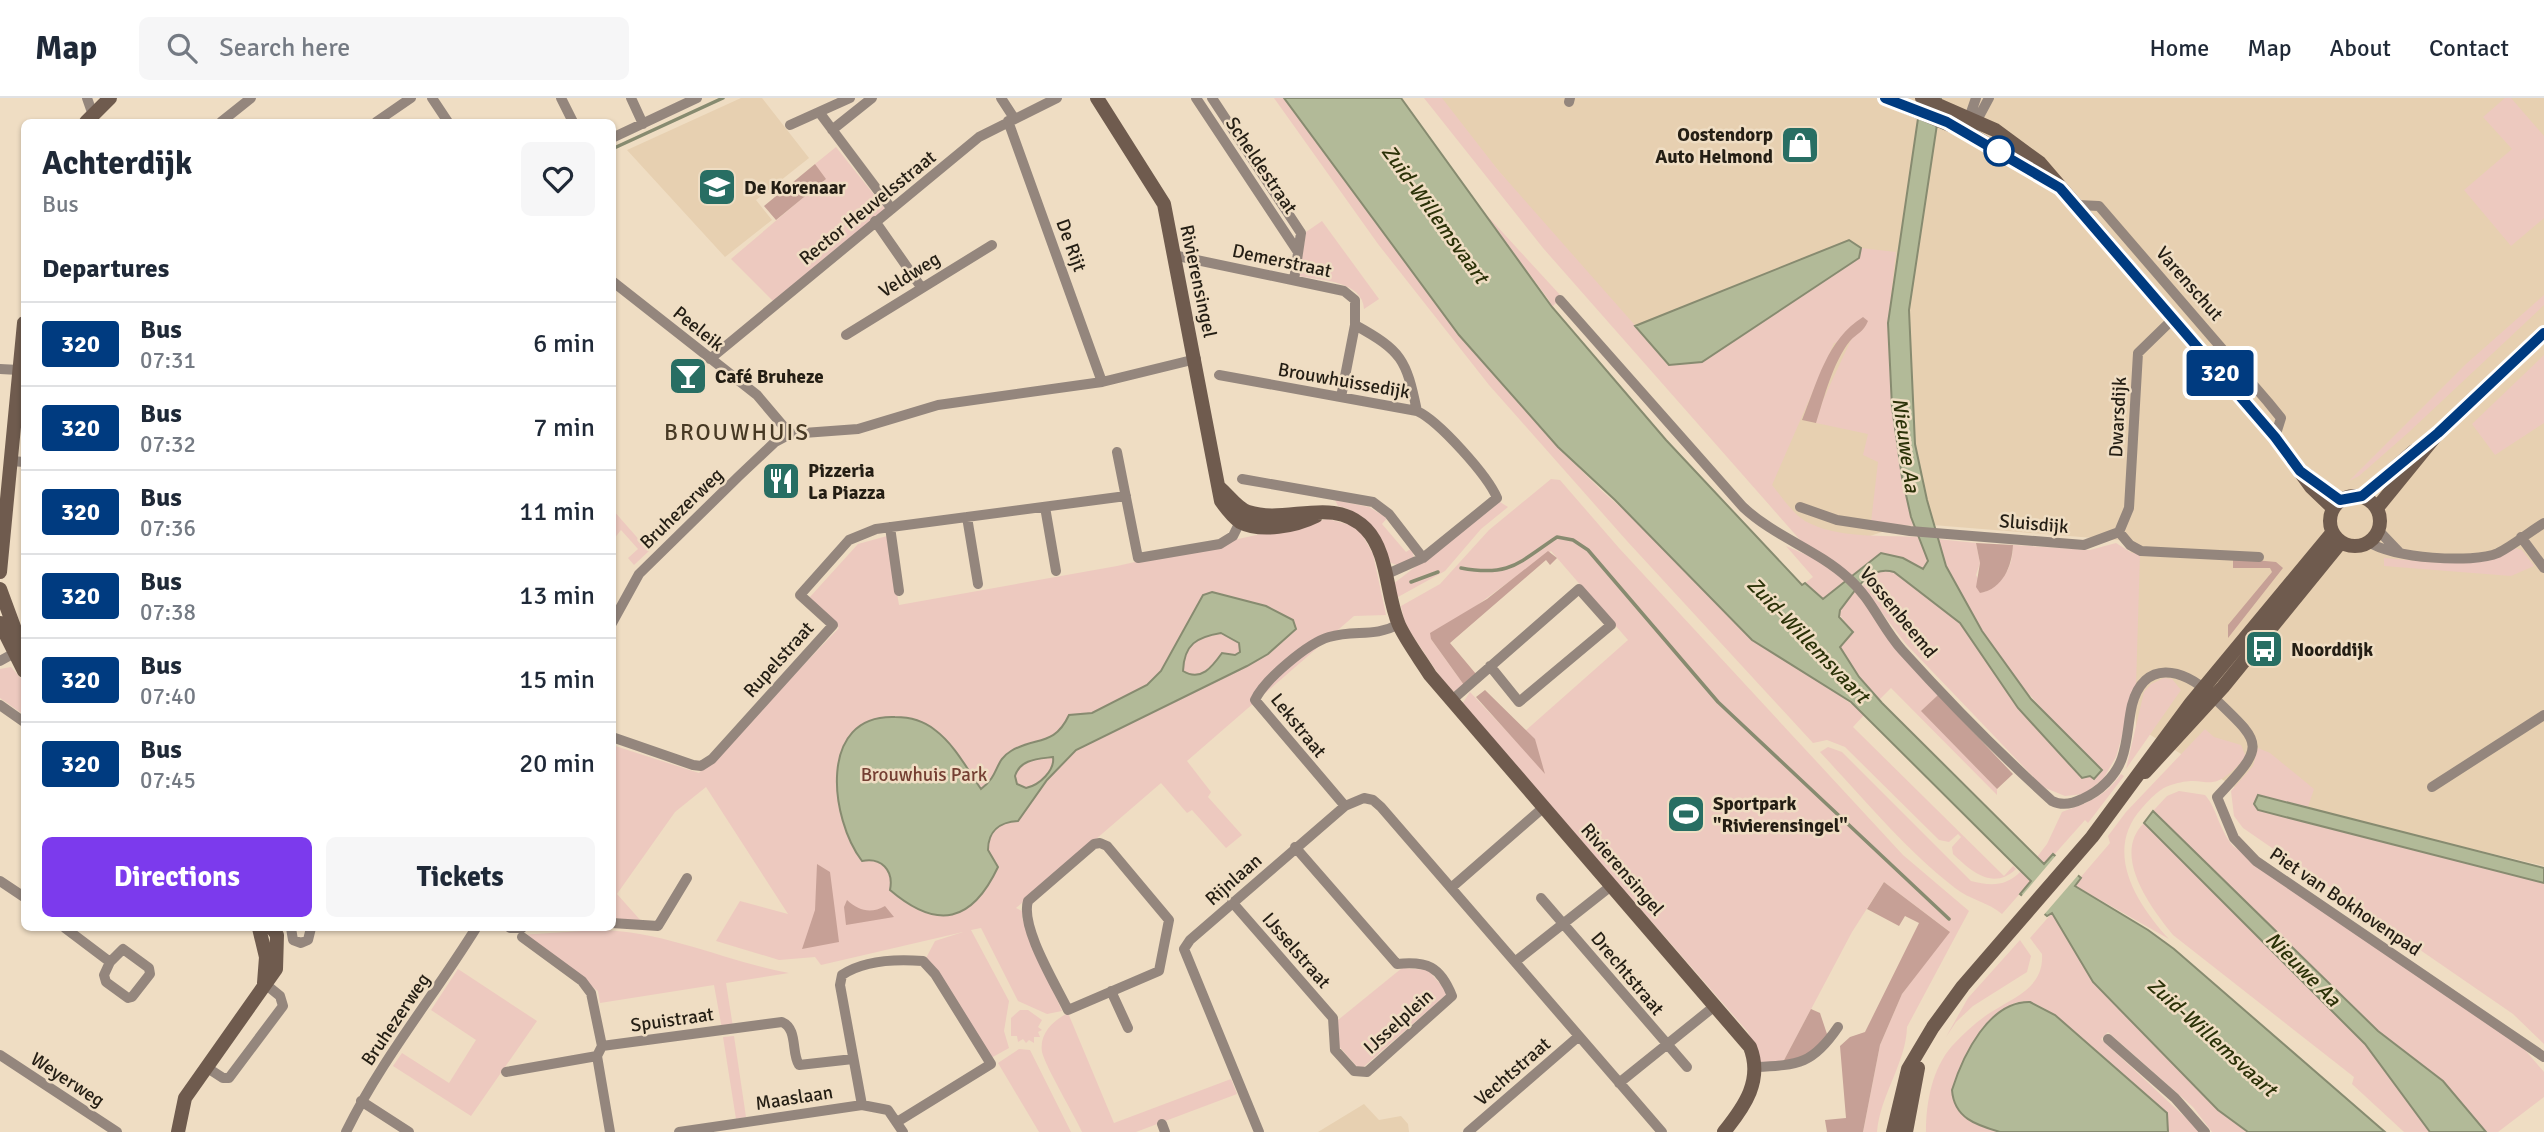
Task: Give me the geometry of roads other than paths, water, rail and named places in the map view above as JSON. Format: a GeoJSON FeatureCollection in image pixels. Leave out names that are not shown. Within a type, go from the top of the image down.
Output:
{"type":"FeatureCollection","features":[{"type":"Feature","properties":{"kind":"street"},"geometry":{"type":"LineString","coordinates":[[87,98],[90,119]]}},
{"type":"Feature","properties":{"kind":"street"},"geometry":{"type":"LineString","coordinates":[[90,119],[110,98]]}},
{"type":"Feature","properties":{"kind":"street"},"geometry":{"type":"LineString","coordinates":[[225,119],[251,98]]}},
{"type":"Feature","properties":{"kind":"street"},"geometry":{"type":"LineString","coordinates":[[380,119],[411,98]]}},
{"type":"Feature","properties":{"kind":"street"},"geometry":{"type":"LineString","coordinates":[[432,98],[446,119]]}},
{"type":"Feature","properties":{"kind":"street"},"geometry":{"type":"LineString","coordinates":[[561,98],[572,119]]}},
{"type":"Feature","properties":{"kind":"street"},"geometry":{"type":"LineString","coordinates":[[631,98],[643,124]]}},
{"type":"Feature","properties":{"kind":"street"},"geometry":{"type":"LineString","coordinates":[[616,136],[697,98]]}},
{"type":"Feature","properties":{"kind":"street"},"geometry":{"type":"LineString","coordinates":[[790,125],[850,98]]}},
{"type":"Feature","properties":{"kind":"street"},"geometry":{"type":"LineString","coordinates":[[832,130],[873,98]]}},
{"type":"Feature","properties":{"kind":"street","name":"De Rijt"},"geometry":{"type":"LineString","coordinates":[[1001,98],[1011,119],[1102,382]]}},
{"type":"Feature","properties":{"kind":"street","name":"Rector Heuvelsstraat"},"geometry":{"type":"LineString","coordinates":[[710,359],[979,138],[1011,119],[1057,98]]}},
{"type":"Feature","properties":{"kind":"street","name":"Rivierensingel"},"geometry":{"type":"LineString","coordinates":[[1097,98],[1164,204],[1196,359],[1221,501],[1243,517],[1273,528],[1309,519],[1320,513],[1350,517],[1365,528],[1375,540],[1399,624],[1430,675],[1751,1046],[1756,1068]]}},
{"type":"Feature","properties":{"kind":"street","name":"Scheldestraat"},"geometry":{"type":"LineString","coordinates":[[1196,98],[1298,252]]}},
{"type":"Feature","properties":{"kind":"street","name":"Scheldestraat"},"geometry":{"type":"LineString","coordinates":[[1212,98],[1301,233],[1294,280]]}},
{"type":"Feature","properties":{"kind":"street","name":"Varenschut"},"geometry":{"type":"LineString","coordinates":[[1885,98],[1973,119],[1995,130],[2040,163],[2275,437],[2311,487],[2336,504]]}},
{"type":"Feature","properties":{"kind":"street"},"geometry":{"type":"LineString","coordinates":[[1973,119],[1976,98]]}},
{"type":"Feature","properties":{"kind":"street"},"geometry":{"type":"LineString","coordinates":[[1966,132],[1989,98]]}},
{"type":"Feature","properties":{"kind":"street"},"geometry":{"type":"LineString","coordinates":[[819,112],[891,208]]}},
{"type":"Feature","properties":{"kind":"street","name":"Varenschut"},"geometry":{"type":"LineString","coordinates":[[1945,114],[1966,132],[2060,188]]}},
{"type":"Feature","properties":{"kind":"street","name":"Varenschut"},"geometry":{"type":"LineString","coordinates":[[2078,205],[2099,206],[2268,402],[2281,418],[2275,437]]}},
{"type":"Feature","properties":{"kind":"street"},"geometry":{"type":"LineString","coordinates":[[875,221],[921,287]]}},
{"type":"Feature","properties":{"kind":"street","name":"Veldweg"},"geometry":{"type":"LineString","coordinates":[[846,335],[992,245]]}},
{"type":"Feature","properties":{"kind":"street","name":"Demerstraat"},"geometry":{"type":"LineString","coordinates":[[1173,255],[1344,290],[1357,305],[1341,397]]}},
{"type":"Feature","properties":{"kind":"street","name":"Peeleik"},"geometry":{"type":"LineString","coordinates":[[616,284],[757,395],[790,434]]}},
{"type":"Feature","properties":{"kind":"street","name":"Vossenbeemd"},"geometry":{"type":"LineString","coordinates":[[1560,300],[1743,507],[1763,525],[1826,561],[1849,579],[1901,650],[2041,791],[2059,805]]}},
{"type":"Feature","properties":{"kind":"street","name":"Dwarsdijk"},"geometry":{"type":"LineString","coordinates":[[2119,532],[2129,508],[2138,353],[2174,318]]}},
{"type":"Feature","properties":{"kind":"street"},"geometry":{"type":"LineString","coordinates":[[1355,325],[1397,351],[1410,374],[1417,411]]}},
{"type":"Feature","properties":{"kind":"street"},"geometry":{"type":"LineString","coordinates":[[2374,536],[2355,546],[2337,538],[2329,521],[2336,504],[2362,496],[2438,433],[2544,333]]}},
{"type":"Feature","properties":{"kind":"street"},"geometry":{"type":"LineString","coordinates":[[0,572],[18,461],[21,351]]}},
{"type":"Feature","properties":{"kind":"street"},"geometry":{"type":"LineString","coordinates":[[790,434],[858,429],[938,405],[1102,382],[1196,359]]}},
{"type":"Feature","properties":{"kind":"street"},"geometry":{"type":"LineString","coordinates":[[0,369],[19,370]]}},
{"type":"Feature","properties":{"kind":"street","name":"Brouwhuissedijk"},"geometry":{"type":"LineString","coordinates":[[1219,375],[1417,411],[1430,417],[1445,430],[1497,498],[1423,558],[1385,575]]}},
{"type":"Feature","properties":{"kind":"street"},"geometry":{"type":"LineString","coordinates":[[2438,433],[2377,508],[2374,536],[2379,549],[2403,554],[2481,558],[2498,553],[2544,523]]}},
{"type":"Feature","properties":{"kind":"street","name":"Bruhezerweg"},"geometry":{"type":"LineString","coordinates":[[616,602],[639,573],[757,459],[790,434]]}},
{"type":"Feature","properties":{"kind":"street"},"geometry":{"type":"LineString","coordinates":[[1117,452],[1138,558],[1220,544],[1233,536],[1243,517]]}},
{"type":"Feature","properties":{"kind":"street"},"geometry":{"type":"LineString","coordinates":[[1242,479],[1373,502],[1389,514],[1423,558]]}},
{"type":"Feature","properties":{"kind":"street","name":"Rupelstraat"},"geometry":{"type":"LineString","coordinates":[[616,738],[693,765],[701,766],[712,759],[833,625],[800,595],[849,540],[876,529],[1126,496]]}},
{"type":"Feature","properties":{"kind":"street"},"geometry":{"type":"LineString","coordinates":[[2362,496],[2377,508]]}},
{"type":"Feature","properties":{"kind":"street"},"geometry":{"type":"LineString","coordinates":[[1045,507],[1056,571]]}},
{"type":"Feature","properties":{"kind":"street","name":"Sluisdijk"},"geometry":{"type":"LineString","coordinates":[[1800,507],[1837,520],[1910,531],[2084,545],[2119,532]]}},
{"type":"Feature","properties":{"kind":"street"},"geometry":{"type":"LineString","coordinates":[[967,517],[978,584]]}},
{"type":"Feature","properties":{"kind":"street"},"geometry":{"type":"LineString","coordinates":[[890,527],[899,591]]}},
{"type":"Feature","properties":{"kind":"street"},"geometry":{"type":"LineString","coordinates":[[2119,532],[2130,545],[2141,551],[2259,557]]}},
{"type":"Feature","properties":{"kind":"street"},"geometry":{"type":"LineString","coordinates":[[2521,537],[2544,568]]}},
{"type":"Feature","properties":{"kind":"street"},"geometry":{"type":"LineString","coordinates":[[1894,1132],[1908,1069],[1963,986],[2092,837],[2136,780],[2157,763],[2208,693],[2337,538]]}},
{"type":"Feature","properties":{"kind":"street"},"geometry":{"type":"LineString","coordinates":[[0,589],[21,651]]}},
{"type":"Feature","properties":{"kind":"street"},"geometry":{"type":"LineString","coordinates":[[1452,700],[1490,666],[1579,589],[1611,625],[1519,702],[1490,666]]}},
{"type":"Feature","properties":{"kind":"street"},"geometry":{"type":"LineString","coordinates":[[0,623],[21,651]]}},
{"type":"Feature","properties":{"kind":"street","name":"Lekstraat"},"geometry":{"type":"LineString","coordinates":[[1345,806],[1255,700],[1261,688],[1313,645],[1329,637],[1382,634],[1399,624]]}},
{"type":"Feature","properties":{"kind":"street"},"geometry":{"type":"LineString","coordinates":[[0,661],[21,651]]}},
{"type":"Feature","properties":{"kind":"street","name":"Piet van Bokhovenpad"},"geometry":{"type":"LineString","coordinates":[[2059,805],[2071,803],[2095,792],[2117,769],[2123,757],[2135,697],[2148,679],[2173,672],[2184,674],[2245,729],[2254,752],[2249,763],[2217,797],[2234,838],[2256,861],[2544,1057]]}},
{"type":"Feature","properties":{"kind":"street"},"geometry":{"type":"LineString","coordinates":[[0,705],[21,720]]}},
{"type":"Feature","properties":{"kind":"street"},"geometry":{"type":"LineString","coordinates":[[2432,787],[2544,715]]}},
{"type":"Feature","properties":{"kind":"street"},"geometry":{"type":"LineString","coordinates":[[1345,806],[1354,799],[1373,800],[1516,961],[1662,1132]]}},
{"type":"Feature","properties":{"kind":"street","name":"Rijnlaan"},"geometry":{"type":"LineString","coordinates":[[1185,949],[1232,902],[1345,806]]}},
{"type":"Feature","properties":{"kind":"street"},"geometry":{"type":"LineString","coordinates":[[1451,888],[1544,807]]}},
{"type":"Feature","properties":{"kind":"street"},"geometry":{"type":"LineString","coordinates":[[1100,843],[1107,846],[1169,920],[1166,943],[1159,971],[1068,1010],[1027,918],[1028,901],[1094,844],[1100,843]]}},
{"type":"Feature","properties":{"kind":"street","name":"IJsselplein"},"geometry":{"type":"LineString","coordinates":[[1296,847],[1397,964],[1422,962],[1429,965],[1447,983],[1452,996],[1361,1074],[1354,1071],[1335,1050],[1335,1021]]}},
{"type":"Feature","properties":{"kind":"street"},"geometry":{"type":"LineString","coordinates":[[616,923],[658,926],[687,878]]}},
{"type":"Feature","properties":{"kind":"street"},"geometry":{"type":"LineString","coordinates":[[0,881],[21,895]]}},
{"type":"Feature","properties":{"kind":"street","name":"Drechtstraat"},"geometry":{"type":"LineString","coordinates":[[1516,961],[1611,886]]}},
{"type":"Feature","properties":{"kind":"street","name":"Drechtstraat"},"geometry":{"type":"LineString","coordinates":[[1541,898],[1686,1067]]}},
{"type":"Feature","properties":{"kind":"street","name":"IJsselstraat"},"geometry":{"type":"LineString","coordinates":[[1232,902],[1335,1021]]}},
{"type":"Feature","properties":{"kind":"street"},"geometry":{"type":"LineString","coordinates":[[69,931],[110,962]]}},
{"type":"Feature","properties":{"kind":"street"},"geometry":{"type":"LineString","coordinates":[[178,1132],[185,1098],[276,969],[275,931],[301,943],[308,940],[311,931]]}},
{"type":"Feature","properties":{"kind":"street","name":"Bruhezerweg"},"geometry":{"type":"LineString","coordinates":[[346,1132],[361,1101],[474,931]]}},
{"type":"Feature","properties":{"kind":"street"},"geometry":{"type":"LineString","coordinates":[[522,932],[582,981],[591,993],[610,1132]]}},
{"type":"Feature","properties":{"kind":"street"},"geometry":{"type":"LineString","coordinates":[[1166,943],[1185,949],[1259,1132]]}},
{"type":"Feature","properties":{"kind":"street"},"geometry":{"type":"LineString","coordinates":[[123,949],[149,968],[150,974],[132,997],[128,998],[106,982],[104,975],[110,962],[123,949]]}},
{"type":"Feature","properties":{"kind":"street"},"geometry":{"type":"LineString","coordinates":[[862,1105],[840,985],[842,975],[852,969],[879,963],[923,961],[935,974],[990,1063],[897,1122],[903,1132]]}},
{"type":"Feature","properties":{"kind":"street"},"geometry":{"type":"LineString","coordinates":[[206,1067],[223,1078],[229,1078],[283,1006],[280,996],[264,984]]}},
{"type":"Feature","properties":{"kind":"street"},"geometry":{"type":"LineString","coordinates":[[1111,991],[1128,1028]]}},
{"type":"Feature","properties":{"kind":"street","name":"Drechtstraat"},"geometry":{"type":"LineString","coordinates":[[1619,1083],[1716,1005]]}},
{"type":"Feature","properties":{"kind":"street","name":"Spuistraat"},"geometry":{"type":"LineString","coordinates":[[506,1072],[599,1051],[782,1022],[788,1024],[799,1065],[853,1059]]}},
{"type":"Feature","properties":{"kind":"street"},"geometry":{"type":"LineString","coordinates":[[1725,1131],[1752,1090],[1756,1068],[1805,1062],[1818,1055],[1839,1027]]}},
{"type":"Feature","properties":{"kind":"street","name":"Vechtstraat"},"geometry":{"type":"LineString","coordinates":[[1468,1132],[1579,1036]]}},
{"type":"Feature","properties":{"kind":"street"},"geometry":{"type":"LineString","coordinates":[[2108,1039],[2175,1098],[2205,1132]]}},
{"type":"Feature","properties":{"kind":"street"},"geometry":{"type":"LineString","coordinates":[[1906,1132],[1910,1097],[1926,1040]]}},
{"type":"Feature","properties":{"kind":"street","name":"Weyerweg"},"geometry":{"type":"LineString","coordinates":[[0,1055],[117,1132]]}},
{"type":"Feature","properties":{"kind":"street"},"geometry":{"type":"LineString","coordinates":[[361,1101],[409,1132]]}},
{"type":"Feature","properties":{"kind":"street","name":"Maaslaan"},"geometry":{"type":"LineString","coordinates":[[679,1132],[741,1128],[862,1105],[888,1110],[897,1122]]}},
{"type":"Feature","properties":{"kind":"water"},"geometry":{"type":"Polygon","coordinates":[[[1284,98],[1401,98],[1552,307],[1666,440],[1802,585],[1805,583],[1823,599],[1881,553],[1903,558],[1923,569],[1928,561],[1911,517],[1902,477],[1892,407],[1888,323],[1921,98],[1941,98],[1909,310],[1915,444],[1927,500],[1946,566],[1982,631],[2031,699],[2102,770],[2094,779],[2090,776],[2082,778],[2018,708],[1960,623],[1894,572],[1877,572],[1870,576],[1857,587],[1840,610],[1839,617],[1853,632],[1840,647],[1859,677],[1882,703],[2044,864],[2053,854],[2081,878],[2075,886],[2174,949],[2385,1132],[2248,1132],[2218,1110],[2093,982],[2052,913],[2047,916],[2020,894],[2031,881],[1851,702],[1752,640],[1615,500],[1558,447],[1459,335],[1284,98]]]}},
{"type":"Feature","properties":{"kind":"water"},"geometry":{"type":"Polygon","coordinates":[[[1849,240],[1861,248],[1859,258],[1702,362],[1669,365],[1635,326],[1849,240]]]}},
{"type":"Feature","properties":{"kind":"water"},"geometry":{"type":"Polygon","coordinates":[[[1212,592],[1266,606],[1293,620],[1296,629],[1268,654],[1247,666],[1076,750],[1047,780],[1018,821],[1006,823],[993,833],[988,850],[998,867],[977,900],[952,914],[938,915],[923,911],[890,890],[890,876],[885,866],[875,861],[862,861],[851,843],[838,796],[837,772],[842,750],[852,732],[870,721],[895,717],[921,722],[949,743],[981,789],[991,779],[1002,759],[1011,751],[1051,736],[1069,715],[1092,713],[1147,685],[1161,671],[1203,595],[1212,592]],[[1221,633],[1193,643],[1186,654],[1183,671],[1201,674],[1210,668],[1222,653],[1235,655],[1240,652],[1239,643],[1221,633]],[[1053,757],[1030,761],[1021,766],[1015,776],[1017,784],[1026,788],[1041,780],[1052,767],[1053,757]]]}},
{"type":"Feature","properties":{"kind":"water"},"geometry":{"type":"Polygon","coordinates":[[[2258,795],[2544,868],[2544,883],[2258,810],[2254,804],[2258,795]]]}},
{"type":"Feature","properties":{"kind":"water","name":"Nieuwe Aa"},"geometry":{"type":"Polygon","coordinates":[[[2153,811],[2378,1031],[2443,1081],[2486,1132],[2430,1132],[2365,1044],[2144,823],[2153,811]]]}},
{"type":"Feature","properties":{"kind":"water"},"geometry":{"type":"Polygon","coordinates":[[[2030,1002],[2055,1015],[2167,1113],[2168,1132],[2000,1132],[1975,1123],[1962,1114],[1952,1090],[1963,1061],[1980,1032],[2002,1010],[2015,1004],[2030,1002]]]}},
{"type":"Feature","properties":{"kind":"waterway"},"geometry":{"type":"LineString","coordinates":[[616,147],[723,98]]}},
{"type":"Feature","properties":{"kind":"waterway"},"geometry":{"type":"LineString","coordinates":[[1461,568],[1491,571],[1513,566],[1557,537],[1573,540],[1588,550],[1718,702],[1949,919]]}},
{"type":"Feature","properties":{"kind":"waterway"},"geometry":{"type":"LineString","coordinates":[[1411,582],[1438,572]]}},
{"type":"Feature","properties":{"kind":"place","name":"Oostendorp Auto Helmond"},"geometry":{"type":"Point","coordinates":[1800,145]}},
{"type":"Feature","properties":{"kind":"place","name":"De Korenaar"},"geometry":{"type":"Point","coordinates":[717,187]}},
{"type":"Feature","properties":{"kind":"place","name":"Café Bruheze"},"geometry":{"type":"Point","coordinates":[688,376]}},
{"type":"Feature","properties":{"kind":"place","name":"Pizzeria La Piazza"},"geometry":{"type":"Point","coordinates":[781,481]}},
{"type":"Feature","properties":{"kind":"place","name":"Noorddijk"},"geometry":{"type":"Point","coordinates":[2264,649]}},
{"type":"Feature","properties":{"kind":"place","name":"Sportpark \"Rivierensingel\""},"geometry":{"type":"Point","coordinates":[1686,814]}},
{"type":"Feature","properties":{"kind":"district","name":"BROUWHUIS"},"geometry":{"type":"Point","coordinates":[737,432]}},
{"type":"Feature","properties":{"kind":"water label","name":"Zuid-Willemsvaart"},"geometry":{"type":"Point","coordinates":[1435,214]}},
{"type":"Feature","properties":{"kind":"water label","name":"Zuid-Willemsvaart"},"geometry":{"type":"Point","coordinates":[1808,640]}},
{"type":"Feature","properties":{"kind":"water label","name":"Zuid-Willemsvaart"},"geometry":{"type":"Point","coordinates":[2212,1037]}},
{"type":"Feature","properties":{"kind":"park label","name":"Brouwhuis Park"},"geometry":{"type":"Point","coordinates":[924,774]}}]}
